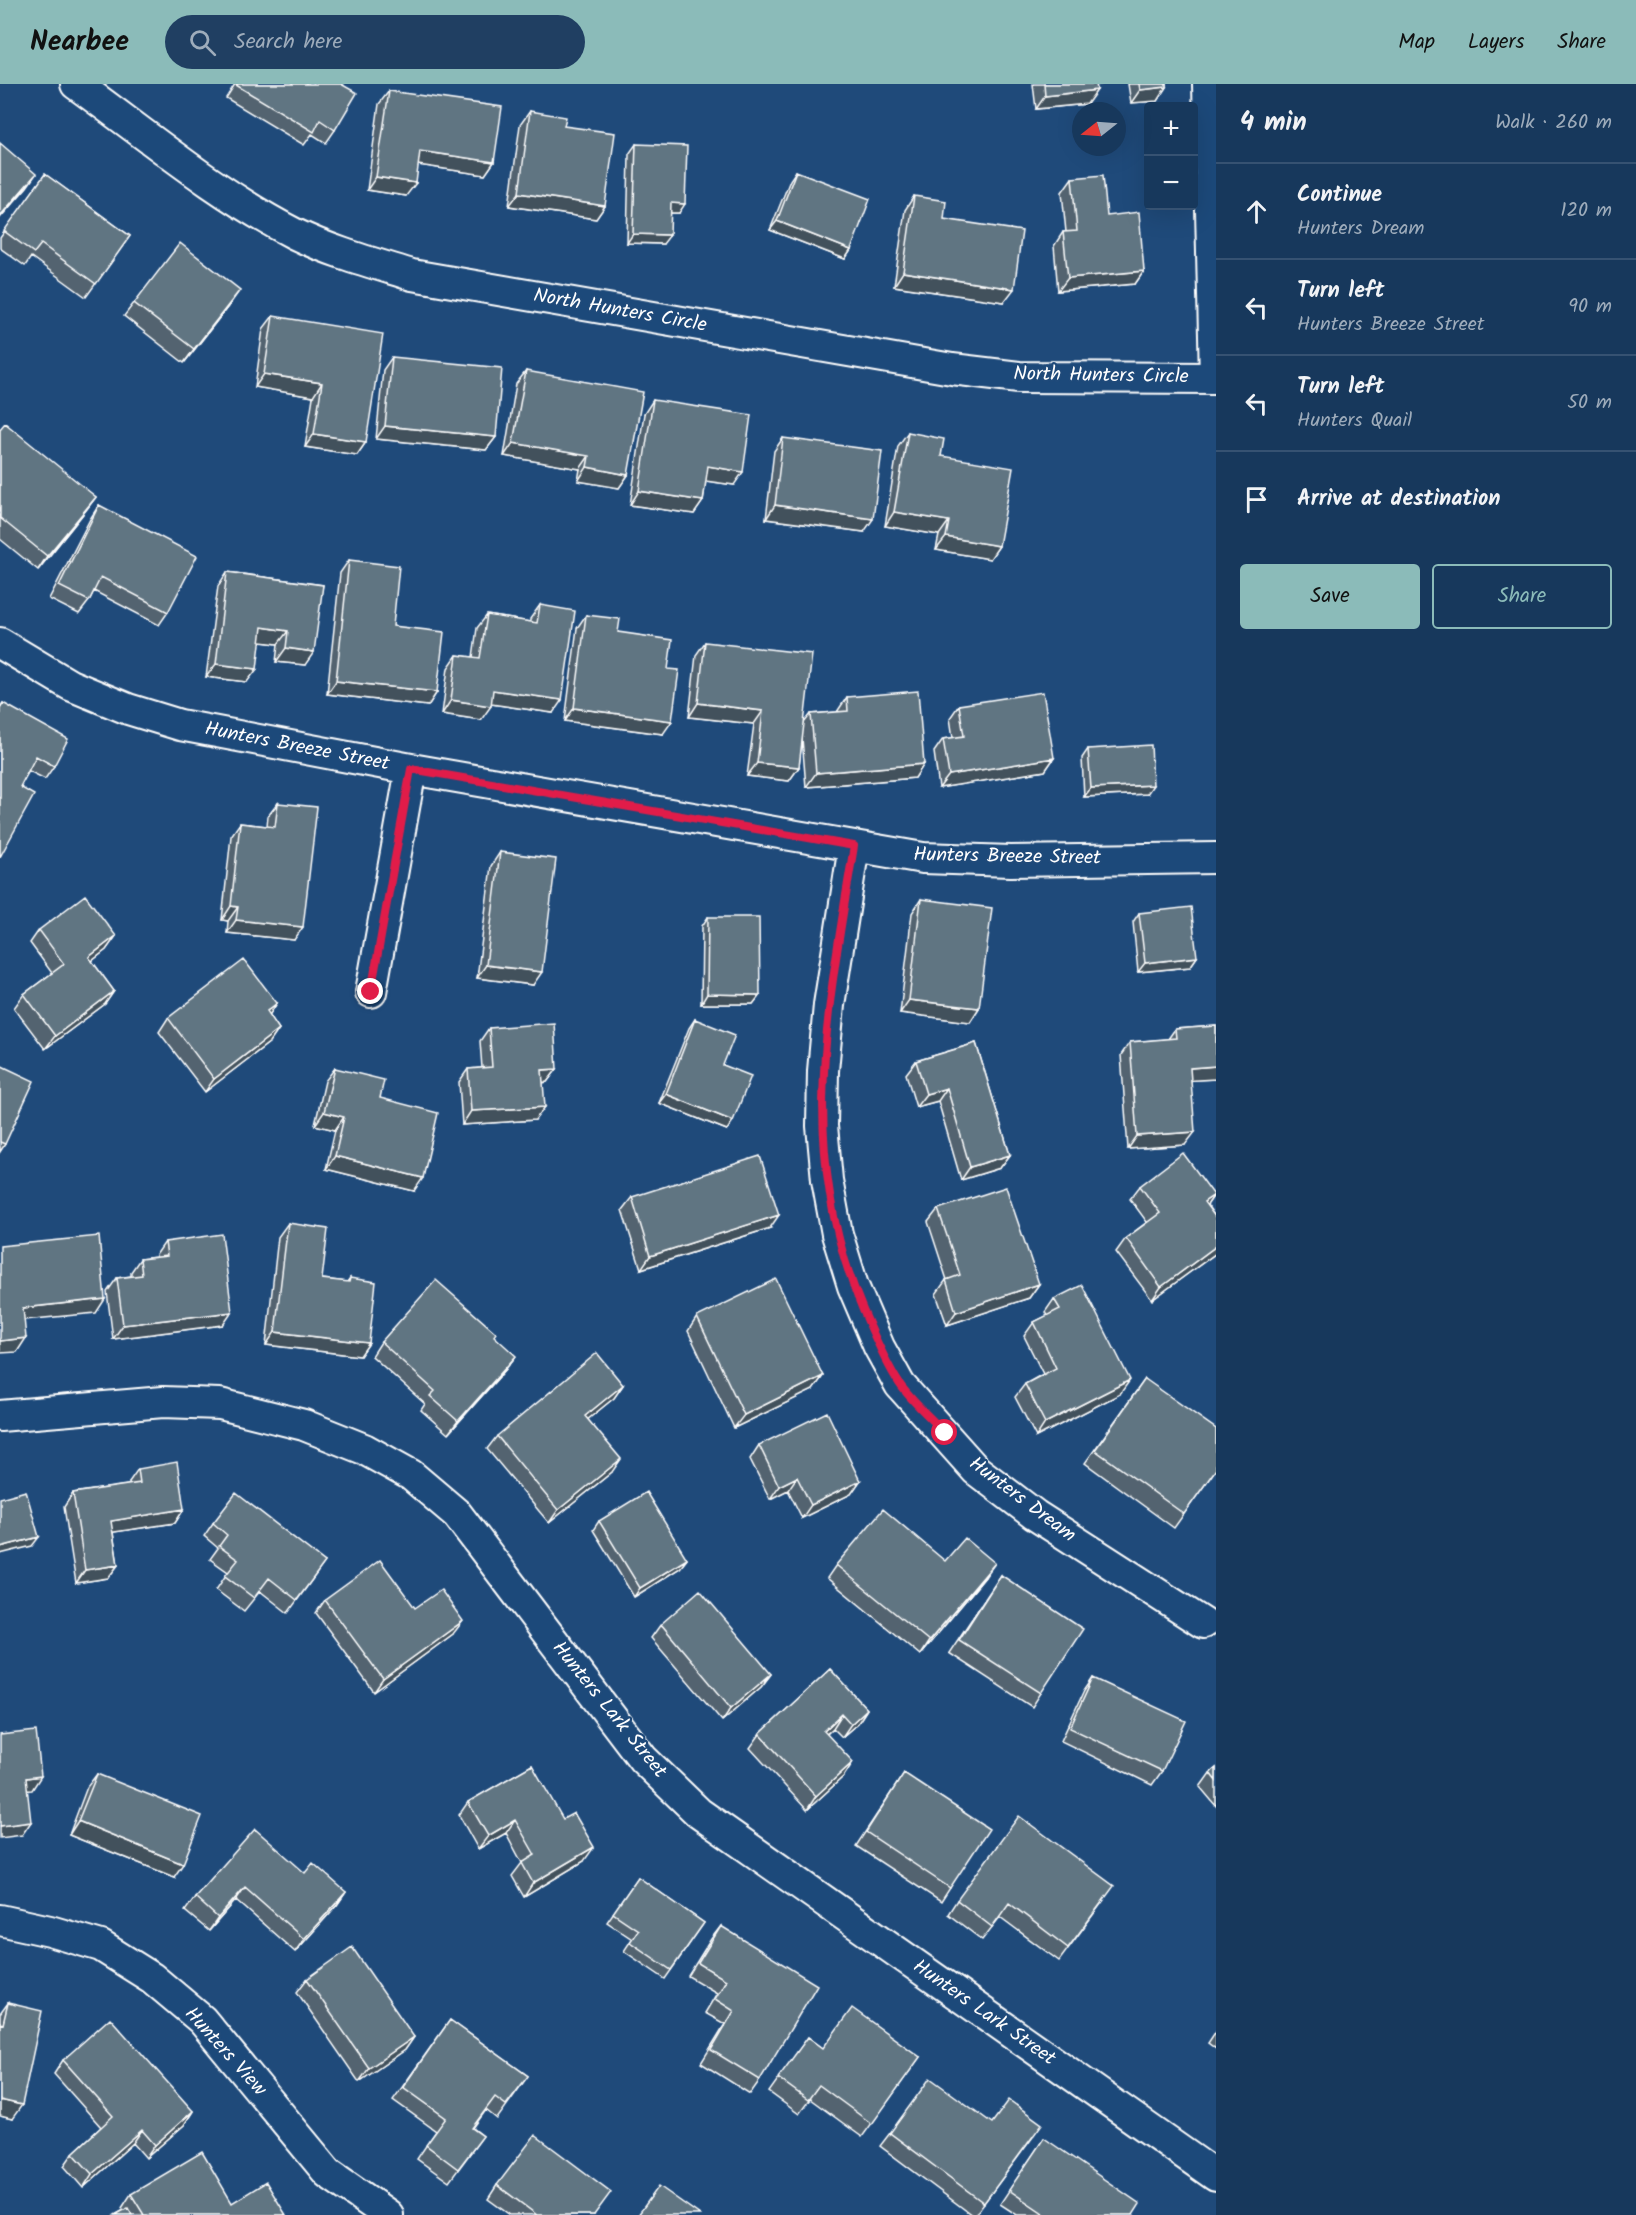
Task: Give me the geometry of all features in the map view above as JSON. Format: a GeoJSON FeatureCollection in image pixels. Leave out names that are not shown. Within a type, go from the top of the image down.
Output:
{"type":"FeatureCollection","features":[{"type":"Feature","properties":{"kind":"street","name":"North Hunters Circle"},"geometry":{"type":"LineString","coordinates":[[76,84],[244,206],[297,235],[354,258],[412,274],[952,369],[1018,377],[1216,378]]}},
{"type":"Feature","properties":{"kind":"street"},"geometry":{"type":"LineString","coordinates":[[1208,84],[1216,378]]}},
{"type":"Feature","properties":{"kind":"street","name":"Hunters Breeze Street"},"geometry":{"type":"LineString","coordinates":[[0,644],[70,685],[128,709],[180,725],[411,769],[923,858],[1011,861],[1216,858]]}},
{"type":"Feature","properties":{"kind":"street"},"geometry":{"type":"LineString","coordinates":[[371,992],[411,769]]}},
{"type":"Feature","properties":{"kind":"street","name":"Hunters Dream"},"geometry":{"type":"LineString","coordinates":[[854,846],[829,1005],[823,1071],[822,1126],[827,1180],[837,1234],[853,1286],[879,1347],[900,1385],[976,1470],[1035,1515],[1203,1623]]}},
{"type":"Feature","properties":{"kind":"street","name":"Hunters Lark Street"},"geometry":{"type":"LineString","coordinates":[[0,1416],[163,1402],[220,1404],[304,1425],[364,1449],[411,1475],[457,1514],[643,1759],[699,1813],[1216,2176]]}},
{"type":"Feature","properties":{"kind":"street","name":"Hunters View"},"geometry":{"type":"LineString","coordinates":[[0,1920],[50,1931],[101,1946],[152,1978],[202,2020],[328,2173],[388,2215]]}},
{"type":"Feature","properties":{"kind":"building"},"geometry":{"type":"Polygon","coordinates":[[[236,84],[341,84],[357,93],[335,130],[320,120],[314,132],[236,84]]]}},
{"type":"Feature","properties":{"kind":"building"},"geometry":{"type":"Polygon","coordinates":[[[1044,84],[1096,84],[1097,90],[1045,96],[1044,84]]]}},
{"type":"Feature","properties":{"kind":"building"},"geometry":{"type":"Polygon","coordinates":[[[1139,84],[1166,84],[1166,87],[1140,90],[1139,84]]]}},
{"type":"Feature","properties":{"kind":"building"},"geometry":{"type":"Polygon","coordinates":[[[389,91],[502,107],[494,162],[420,151],[416,183],[376,177],[389,91]]]}},
{"type":"Feature","properties":{"kind":"building"},"geometry":{"type":"Polygon","coordinates":[[[530,111],[566,117],[564,126],[615,133],[605,206],[519,193],[530,111]]]}},
{"type":"Feature","properties":{"kind":"building"},"geometry":{"type":"Polygon","coordinates":[[[0,143],[36,174],[0,216],[0,143]]]}},
{"type":"Feature","properties":{"kind":"building"},"geometry":{"type":"Polygon","coordinates":[[[636,144],[687,146],[685,204],[671,203],[670,235],[633,234],[636,144]]]}},
{"type":"Feature","properties":{"kind":"building"},"geometry":{"type":"Polygon","coordinates":[[[796,171],[870,199],[851,250],[777,221],[796,171]]]}},
{"type":"Feature","properties":{"kind":"building"},"geometry":{"type":"Polygon","coordinates":[[[45,174],[130,236],[96,284],[41,244],[34,253],[4,231],[45,174]]]}},
{"type":"Feature","properties":{"kind":"building"},"geometry":{"type":"Polygon","coordinates":[[[1103,175],[1107,216],[1139,212],[1144,271],[1068,278],[1063,232],[1077,231],[1072,178],[1103,175]]]}},
{"type":"Feature","properties":{"kind":"building"},"geometry":{"type":"Polygon","coordinates":[[[914,196],[946,201],[944,219],[1022,231],[1014,289],[903,272],[914,196]]]}},
{"type":"Feature","properties":{"kind":"building"},"geometry":{"type":"Polygon","coordinates":[[[180,243],[240,290],[194,349],[134,303],[180,243]]]}},
{"type":"Feature","properties":{"kind":"building"},"geometry":{"type":"Polygon","coordinates":[[[273,316],[383,334],[366,442],[314,434],[322,383],[264,374],[273,316]]]}},
{"type":"Feature","properties":{"kind":"building"},"geometry":{"type":"Polygon","coordinates":[[[392,357],[502,368],[496,437],[385,426],[392,357]]]}},
{"type":"Feature","properties":{"kind":"building"},"geometry":{"type":"Polygon","coordinates":[[[526,371],[643,392],[628,475],[587,467],[589,456],[513,443],[526,371]]]}},
{"type":"Feature","properties":{"kind":"building"},"geometry":{"type":"Polygon","coordinates":[[[653,400],[751,415],[743,472],[708,466],[703,501],[639,491],[653,400]]]}},
{"type":"Feature","properties":{"kind":"building"},"geometry":{"type":"Polygon","coordinates":[[[5,423],[96,497],[47,556],[0,518],[0,429],[5,423]]]}},
{"type":"Feature","properties":{"kind":"building"},"geometry":{"type":"Polygon","coordinates":[[[908,432],[944,439],[941,456],[1013,468],[999,546],[946,537],[949,521],[894,512],[908,432]]]}},
{"type":"Feature","properties":{"kind":"building"},"geometry":{"type":"Polygon","coordinates":[[[783,438],[882,451],[873,519],[775,505],[783,438]]]}},
{"type":"Feature","properties":{"kind":"building"},"geometry":{"type":"Polygon","coordinates":[[[99,505],[197,556],[168,612],[101,577],[89,601],[59,586],[99,505]]]}},
{"type":"Feature","properties":{"kind":"building"},"geometry":{"type":"Polygon","coordinates":[[[349,560],[399,566],[393,626],[444,632],[437,692],[336,681],[349,560]]]}},
{"type":"Feature","properties":{"kind":"building"},"geometry":{"type":"Polygon","coordinates":[[[227,572],[323,585],[314,652],[286,648],[288,631],[262,627],[257,669],[216,664],[227,572]]]}},
{"type":"Feature","properties":{"kind":"building"},"geometry":{"type":"Polygon","coordinates":[[[540,605],[575,611],[562,700],[493,690],[491,706],[451,700],[457,655],[480,658],[487,615],[537,623],[540,605]]]}},
{"type":"Feature","properties":{"kind":"building"},"geometry":{"type":"Polygon","coordinates":[[[586,615],[620,619],[618,632],[672,640],[668,669],[679,670],[672,721],[574,708],[586,615]]]}},
{"type":"Feature","properties":{"kind":"building"},"geometry":{"type":"Polygon","coordinates":[[[705,642],[812,654],[799,767],[757,763],[763,711],[698,703],[705,642]]]}},
{"type":"Feature","properties":{"kind":"building"},"geometry":{"type":"Polygon","coordinates":[[[918,691],[924,764],[816,773],[811,714],[848,711],[847,697],[918,691]]]}},
{"type":"Feature","properties":{"kind":"building"},"geometry":{"type":"Polygon","coordinates":[[[1043,692],[1054,758],[949,775],[943,739],[964,736],[959,705],[1043,692]]]}},
{"type":"Feature","properties":{"kind":"building"},"geometry":{"type":"Polygon","coordinates":[[[3,703],[68,739],[54,766],[36,756],[20,787],[34,795],[0,857],[0,708],[3,703]]]}},
{"type":"Feature","properties":{"kind":"building"},"geometry":{"type":"Polygon","coordinates":[[[1151,745],[1153,785],[1091,788],[1088,749],[1151,745]]]}},
{"type":"Feature","properties":{"kind":"building"},"geometry":{"type":"Polygon","coordinates":[[[278,803],[317,807],[303,927],[236,920],[238,907],[231,906],[240,823],[275,827],[278,803]]]}},
{"type":"Feature","properties":{"kind":"building"},"geometry":{"type":"Polygon","coordinates":[[[500,852],[556,859],[542,972],[486,965],[500,852]]]}},
{"type":"Feature","properties":{"kind":"building"},"geometry":{"type":"Polygon","coordinates":[[[85,895],[116,936],[89,957],[114,991],[55,1036],[24,994],[64,964],[39,930],[85,895]]]}},
{"type":"Feature","properties":{"kind":"building"},"geometry":{"type":"Polygon","coordinates":[[[921,899],[992,908],[979,1008],[909,1000],[921,899]]]}},
{"type":"Feature","properties":{"kind":"building"},"geometry":{"type":"Polygon","coordinates":[[[1191,907],[1197,957],[1145,963],[1139,913],[1191,907]]]}},
{"type":"Feature","properties":{"kind":"building"},"geometry":{"type":"Polygon","coordinates":[[[708,917],[759,917],[760,995],[707,994],[708,917]]]}},
{"type":"Feature","properties":{"kind":"building"},"geometry":{"type":"Polygon","coordinates":[[[244,960],[277,1003],[267,1011],[279,1029],[214,1079],[168,1018],[244,960]]]}},
{"type":"Feature","properties":{"kind":"building"},"geometry":{"type":"Polygon","coordinates":[[[695,1019],[735,1035],[723,1065],[751,1076],[733,1121],[666,1094],[695,1019]]]}},
{"type":"Feature","properties":{"kind":"building"},"geometry":{"type":"Polygon","coordinates":[[[554,1023],[557,1069],[542,1070],[545,1107],[471,1111],[468,1069],[492,1067],[489,1028],[554,1023]]]}},
{"type":"Feature","properties":{"kind":"building"},"geometry":{"type":"Polygon","coordinates":[[[1216,1026],[1216,1066],[1190,1068],[1195,1132],[1137,1136],[1130,1042],[1176,1038],[1175,1029],[1216,1026]]]}},
{"type":"Feature","properties":{"kind":"building"},"geometry":{"type":"Polygon","coordinates":[[[976,1043],[1010,1155],[970,1167],[947,1088],[926,1094],[916,1061],[976,1043]]]}},
{"type":"Feature","properties":{"kind":"building"},"geometry":{"type":"Polygon","coordinates":[[[0,1065],[34,1081],[5,1144],[0,1142],[0,1065]]]}},
{"type":"Feature","properties":{"kind":"building"},"geometry":{"type":"Polygon","coordinates":[[[335,1068],[384,1080],[380,1098],[438,1113],[423,1178],[335,1156],[344,1117],[324,1112],[335,1068]]]}},
{"type":"Feature","properties":{"kind":"building"},"geometry":{"type":"Polygon","coordinates":[[[1183,1153],[1214,1195],[1204,1202],[1216,1218],[1216,1246],[1161,1287],[1126,1238],[1160,1213],[1140,1186],[1183,1153]]]}},
{"type":"Feature","properties":{"kind":"building"},"geometry":{"type":"Polygon","coordinates":[[[760,1156],[779,1215],[650,1256],[632,1197],[760,1156]]]}},
{"type":"Feature","properties":{"kind":"building"},"geometry":{"type":"Polygon","coordinates":[[[1006,1187],[1039,1284],[956,1312],[946,1280],[960,1275],[938,1209],[1006,1187]]]}},
{"type":"Feature","properties":{"kind":"building"},"geometry":{"type":"Polygon","coordinates":[[[288,1223],[328,1229],[322,1279],[349,1282],[350,1278],[376,1282],[369,1343],[275,1332],[288,1223]]]}},
{"type":"Feature","properties":{"kind":"building"},"geometry":{"type":"Polygon","coordinates":[[[222,1234],[232,1312],[123,1325],[117,1278],[142,1275],[140,1259],[167,1256],[165,1242],[222,1234]]]}},
{"type":"Feature","properties":{"kind":"building"},"geometry":{"type":"Polygon","coordinates":[[[99,1236],[105,1299],[23,1308],[26,1338],[0,1341],[0,1246],[99,1236]]]}},
{"type":"Feature","properties":{"kind":"building"},"geometry":{"type":"Polygon","coordinates":[[[776,1279],[823,1376],[744,1415],[697,1317],[776,1279]]]}},
{"type":"Feature","properties":{"kind":"building"},"geometry":{"type":"Polygon","coordinates":[[[436,1280],[496,1333],[494,1336],[516,1356],[458,1421],[430,1396],[435,1391],[381,1342],[436,1280]]]}},
{"type":"Feature","properties":{"kind":"building"},"geometry":{"type":"Polygon","coordinates":[[[1082,1285],[1130,1380],[1045,1423],[1025,1384],[1056,1368],[1034,1322],[1060,1309],[1054,1299],[1082,1285]]]}},
{"type":"Feature","properties":{"kind":"building"},"geometry":{"type":"Polygon","coordinates":[[[597,1353],[623,1385],[585,1416],[621,1459],[558,1510],[497,1436],[597,1353]]]}},
{"type":"Feature","properties":{"kind":"building"},"geometry":{"type":"Polygon","coordinates":[[[1145,1379],[1216,1429],[1216,1469],[1184,1514],[1095,1450],[1145,1379]]]}},
{"type":"Feature","properties":{"kind":"building"},"geometry":{"type":"Polygon","coordinates":[[[827,1412],[860,1481],[811,1505],[797,1477],[779,1486],[759,1445],[827,1412]]]}},
{"type":"Feature","properties":{"kind":"building"},"geometry":{"type":"Polygon","coordinates":[[[177,1462],[184,1509],[111,1521],[118,1565],[85,1570],[73,1493],[140,1483],[138,1469],[177,1462]]]}},
{"type":"Feature","properties":{"kind":"building"},"geometry":{"type":"Polygon","coordinates":[[[26,1491],[39,1537],[0,1547],[0,1498],[26,1491]]]}},
{"type":"Feature","properties":{"kind":"building"},"geometry":{"type":"Polygon","coordinates":[[[646,1492],[687,1559],[640,1588],[599,1521],[646,1492]]]}},
{"type":"Feature","properties":{"kind":"building"},"geometry":{"type":"Polygon","coordinates":[[[236,1493],[325,1562],[297,1600],[269,1578],[254,1598],[225,1576],[238,1560],[219,1546],[227,1535],[213,1523],[236,1493]]]}},
{"type":"Feature","properties":{"kind":"building"},"geometry":{"type":"Polygon","coordinates":[[[883,1509],[945,1561],[965,1538],[995,1563],[929,1641],[836,1565],[883,1509]]]}},
{"type":"Feature","properties":{"kind":"building"},"geometry":{"type":"Polygon","coordinates":[[[380,1560],[415,1608],[441,1590],[463,1621],[383,1679],[325,1600],[380,1560]]]}},
{"type":"Feature","properties":{"kind":"building"},"geometry":{"type":"Polygon","coordinates":[[[1001,1575],[1083,1629],[1041,1693],[959,1640],[1001,1575]]]}},
{"type":"Feature","properties":{"kind":"building"},"geometry":{"type":"Polygon","coordinates":[[[700,1590],[771,1674],[731,1708],[661,1624],[700,1590]]]}},
{"type":"Feature","properties":{"kind":"building"},"geometry":{"type":"Polygon","coordinates":[[[830,1669],[867,1709],[851,1724],[842,1714],[824,1731],[853,1762],[816,1796],[760,1734],[830,1669]]]}},
{"type":"Feature","properties":{"kind":"building"},"geometry":{"type":"Polygon","coordinates":[[[1093,1678],[1186,1721],[1162,1771],[1070,1728],[1093,1678]]]}},
{"type":"Feature","properties":{"kind":"building"},"geometry":{"type":"Polygon","coordinates":[[[36,1731],[41,1776],[26,1778],[31,1822],[0,1826],[0,1735],[36,1731]]]}},
{"type":"Feature","properties":{"kind":"building"},"geometry":{"type":"Polygon","coordinates":[[[532,1765],[563,1819],[574,1813],[594,1847],[533,1883],[522,1863],[535,1855],[515,1820],[488,1836],[468,1802],[532,1765]]]}},
{"type":"Feature","properties":{"kind":"building"},"geometry":{"type":"Polygon","coordinates":[[[1216,1768],[1216,1781],[1210,1773],[1216,1768]]]}},
{"type":"Feature","properties":{"kind":"building"},"geometry":{"type":"Polygon","coordinates":[[[904,1773],[989,1829],[950,1888],[866,1832],[904,1773]]]}},
{"type":"Feature","properties":{"kind":"building"},"geometry":{"type":"Polygon","coordinates":[[[97,1774],[202,1816],[183,1864],[78,1821],[97,1774]]]}},
{"type":"Feature","properties":{"kind":"building"},"geometry":{"type":"Polygon","coordinates":[[[1019,1816],[1114,1886],[1068,1948],[1009,1903],[992,1927],[957,1900],[1019,1816]]]}},
{"type":"Feature","properties":{"kind":"building"},"geometry":{"type":"Polygon","coordinates":[[[255,1829],[305,1873],[313,1863],[346,1892],[304,1939],[245,1887],[218,1918],[195,1897],[255,1829]]]}},
{"type":"Feature","properties":{"kind":"building"},"geometry":{"type":"Polygon","coordinates":[[[638,1877],[704,1923],[671,1970],[630,1942],[638,1930],[613,1913],[638,1877]]]}},
{"type":"Feature","properties":{"kind":"building"},"geometry":{"type":"Polygon","coordinates":[[[721,1926],[817,1985],[760,2080],[711,2050],[734,2011],[715,1999],[726,1980],[698,1963],[721,1926]]]}},
{"type":"Feature","properties":{"kind":"building"},"geometry":{"type":"Polygon","coordinates":[[[352,1947],[414,2037],[369,2068],[307,1979],[352,1947]]]}},
{"type":"Feature","properties":{"kind":"building"},"geometry":{"type":"Polygon","coordinates":[[[8,2003],[42,2011],[22,2105],[0,2100],[0,2023],[3,2024],[8,2003]]]}},
{"type":"Feature","properties":{"kind":"building"},"geometry":{"type":"Polygon","coordinates":[[[852,2008],[920,2057],[872,2124],[819,2085],[808,2100],[778,2078],[808,2037],[823,2048],[852,2008]]]}},
{"type":"Feature","properties":{"kind":"building"},"geometry":{"type":"Polygon","coordinates":[[[110,2018],[193,2111],[155,2145],[142,2130],[92,2174],[73,2153],[113,2116],[63,2060],[110,2018]]]}},
{"type":"Feature","properties":{"kind":"building"},"geometry":{"type":"Polygon","coordinates":[[[450,2020],[528,2076],[506,2105],[495,2097],[472,2128],[483,2136],[458,2169],[426,2145],[446,2118],[403,2087],[450,2020]]]}},
{"type":"Feature","properties":{"kind":"building"},"geometry":{"type":"Polygon","coordinates":[[[930,2078],[992,2123],[1009,2100],[1042,2124],[984,2203],[890,2133],[930,2078]]]}},
{"type":"Feature","properties":{"kind":"building"},"geometry":{"type":"Polygon","coordinates":[[[535,2135],[611,2192],[594,2215],[537,2215],[497,2185],[535,2135]]]}},
{"type":"Feature","properties":{"kind":"building"},"geometry":{"type":"Polygon","coordinates":[[[1044,2138],[1140,2204],[1133,2215],[1046,2215],[1009,2190],[1044,2138]]]}},
{"type":"Feature","properties":{"kind":"building"},"geometry":{"type":"Polygon","coordinates":[[[202,2152],[232,2203],[266,2182],[286,2215],[144,2215],[131,2194],[202,2152]]]}},
{"type":"Feature","properties":{"kind":"building"},"geometry":{"type":"Polygon","coordinates":[[[659,2186],[700,2215],[638,2215],[659,2186]]]}},
{"type":"Feature","properties":{"kind":"building"},"geometry":{"type":"Polygon","coordinates":[[[128,2208],[132,2215],[115,2215],[128,2208]]]}},
{"type":"Feature","properties":{"kind":"route"},"geometry":{"type":"LineString","coordinates":[[371,992],[411,769],[854,846],[829,1005],[823,1071],[822,1126],[827,1180],[837,1234],[853,1286],[879,1347],[900,1385],[945,1433]]}}]}
